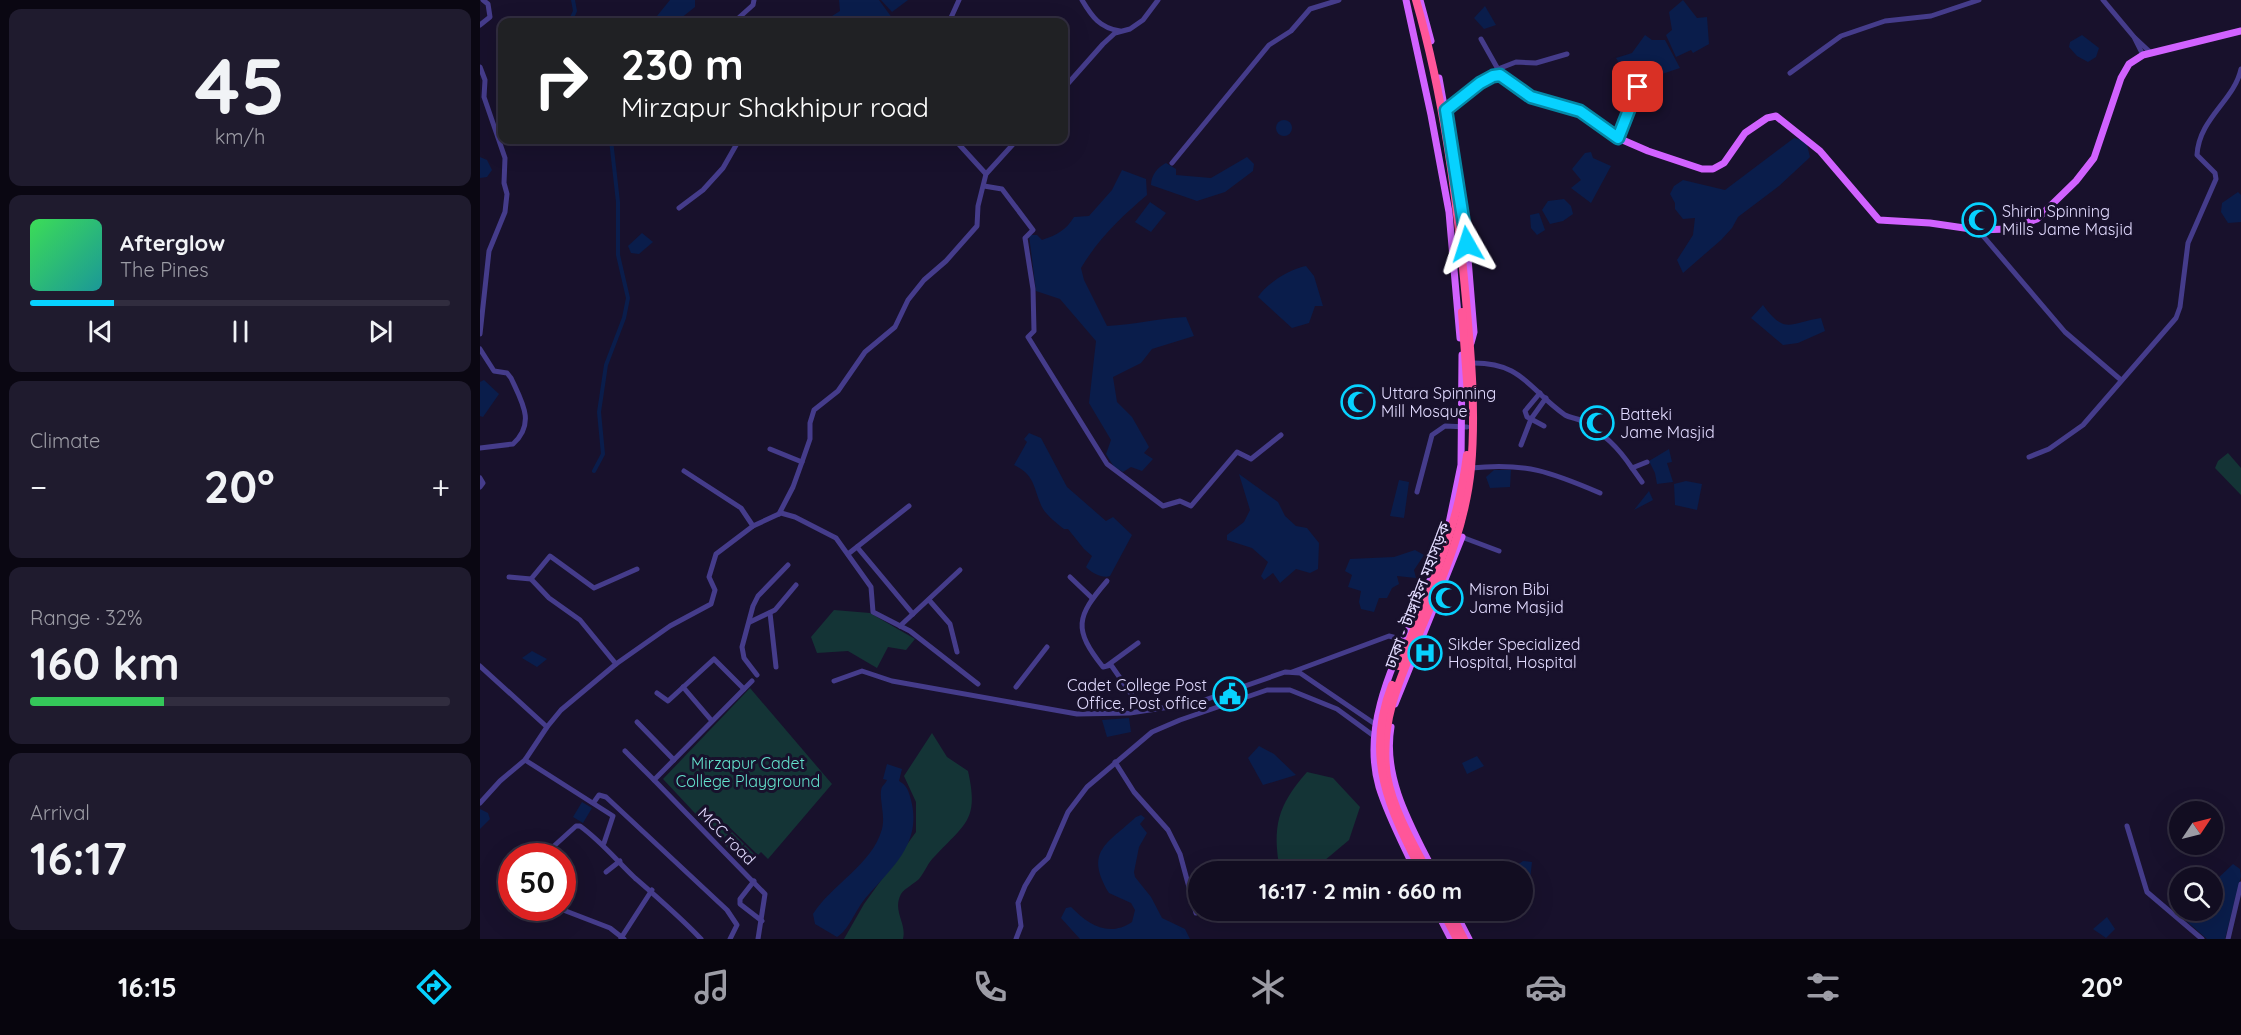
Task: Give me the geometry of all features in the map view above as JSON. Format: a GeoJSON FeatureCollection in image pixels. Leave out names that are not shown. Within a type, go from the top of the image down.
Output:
{"type":"FeatureCollection","features":[{"type":"Feature","properties":{"kind":"highway","name":"ঢাকা - টাঙ্গাইল মহাসড়ক"},"geometry":{"type":"LineString","coordinates":[[1411,0],[1447,168],[1456,233],[1465,343],[1471,363],[1471,468],[1460,536],[1396,686],[1386,728],[1388,778],[1397,809],[1423,861]]}},
{"type":"Feature","properties":{"kind":"highway","name":"ঢাকা - টাঙ্গাইল মহাসড়ক"},"geometry":{"type":"LineString","coordinates":[[1416,861],[1393,814],[1382,782],[1379,762],[1381,722],[1407,641],[1445,553],[1457,514],[1465,468],[1465,343],[1451,169],[1418,0]]}},
{"type":"Feature","properties":{"kind":"highway"},"geometry":{"type":"LineString","coordinates":[[1448,921],[1457,939]]}},
{"type":"Feature","properties":{"kind":"highway"},"geometry":{"type":"LineString","coordinates":[[1455,921],[1464,939]]}},
{"type":"Feature","properties":{"kind":"main road"},"geometry":{"type":"LineString","coordinates":[[1406,0],[1431,114],[1449,212],[1465,343]]}},
{"type":"Feature","properties":{"kind":"main road"},"geometry":{"type":"LineString","coordinates":[[1418,0],[1446,110],[1465,222],[1474,332],[1465,343]]}},
{"type":"Feature","properties":{"kind":"main road"},"geometry":{"type":"LineString","coordinates":[[1446,110],[1480,83],[1499,72],[1531,97],[1580,111],[1618,138],[1702,169],[1713,169],[1724,163],[1745,133],[1767,118],[1776,116],[1820,151],[1879,220],[1930,223],[1978,230],[2008,229],[2037,219],[2076,181],[2094,158],[2121,78],[2129,64],[2147,54],[2241,31]]}},
{"type":"Feature","properties":{"kind":"main road"},"geometry":{"type":"LineString","coordinates":[[1429,861],[1410,823],[1397,788],[1390,758],[1390,732],[1395,704],[1460,536]]}},
{"type":"Feature","properties":{"kind":"main road"},"geometry":{"type":"LineString","coordinates":[[1407,641],[1384,693],[1375,723],[1374,762],[1379,786],[1411,861]]}},
{"type":"Feature","properties":{"kind":"main road"},"geometry":{"type":"LineString","coordinates":[[1442,921],[1451,939]]}},
{"type":"Feature","properties":{"kind":"main road"},"geometry":{"type":"LineString","coordinates":[[1460,921],[1469,939]]}},
{"type":"Feature","properties":{"kind":"street"},"geometry":{"type":"LineString","coordinates":[[738,18],[753,5],[754,0]]}},
{"type":"Feature","properties":{"kind":"street"},"geometry":{"type":"LineString","coordinates":[[951,18],[958,0]]}},
{"type":"Feature","properties":{"kind":"street"},"geometry":{"type":"LineString","coordinates":[[1082,0],[1100,25],[1108,30],[1120,31],[1130,29],[1143,20],[1158,0]]}},
{"type":"Feature","properties":{"kind":"street"},"geometry":{"type":"LineString","coordinates":[[1172,163],[1269,45],[1291,31],[1310,9],[1339,0]]}},
{"type":"Feature","properties":{"kind":"street"},"geometry":{"type":"LineString","coordinates":[[1790,73],[1815,52],[1841,36],[1885,21],[1930,16],[1979,0]]}},
{"type":"Feature","properties":{"kind":"street"},"geometry":{"type":"LineString","coordinates":[[2103,0],[2147,54]]}},
{"type":"Feature","properties":{"kind":"street"},"geometry":{"type":"LineString","coordinates":[[480,25],[490,17],[488,1]]}},
{"type":"Feature","properties":{"kind":"street"},"geometry":{"type":"LineString","coordinates":[[1068,83],[1103,44],[1120,31]]}},
{"type":"Feature","properties":{"kind":"street"},"geometry":{"type":"LineString","coordinates":[[1481,39],[1499,72],[1516,62],[1536,63],[1567,54]]}},
{"type":"Feature","properties":{"kind":"street"},"geometry":{"type":"LineString","coordinates":[[480,67],[485,80],[484,97],[498,138]]}},
{"type":"Feature","properties":{"kind":"street"},"geometry":{"type":"LineString","coordinates":[[2028,457],[2049,449],[2083,425],[2176,318],[2180,307],[2188,243],[2216,179],[2215,173],[2197,155],[2198,142],[2212,116],[2234,85],[2241,69]]}},
{"type":"Feature","properties":{"kind":"street"},"geometry":{"type":"LineString","coordinates":[[1618,138],[1638,87]]}},
{"type":"Feature","properties":{"kind":"street"},"geometry":{"type":"LineString","coordinates":[[480,334],[489,251],[505,212],[507,194],[504,183],[505,158],[500,144]]}},
{"type":"Feature","properties":{"kind":"street"},"geometry":{"type":"LineString","coordinates":[[679,208],[703,190],[723,168],[737,144]]}},
{"type":"Feature","properties":{"kind":"street"},"geometry":{"type":"LineString","coordinates":[[959,144],[986,174]]}},
{"type":"Feature","properties":{"kind":"street"},"geometry":{"type":"LineString","coordinates":[[779,514],[810,439],[810,423],[814,410],[838,391],[865,352],[895,327],[908,300],[924,280],[946,261],[977,226],[978,206],[986,174],[1013,144]]}},
{"type":"Feature","properties":{"kind":"street"},"geometry":{"type":"LineString","coordinates":[[984,186],[1002,189],[1033,230],[1025,238],[1034,305],[1034,331],[1028,337],[1107,464],[1163,506],[1180,501],[1191,506],[1237,452],[1251,459],[1281,435]]}},
{"type":"Feature","properties":{"kind":"street"},"geometry":{"type":"LineString","coordinates":[[1978,230],[2065,332],[2121,380]]}},
{"type":"Feature","properties":{"kind":"street"},"geometry":{"type":"LineString","coordinates":[[480,349],[494,371],[507,373],[511,378],[527,416],[527,425],[513,444],[480,448]]}},
{"type":"Feature","properties":{"kind":"street"},"geometry":{"type":"LineString","coordinates":[[1471,363],[1490,363],[1512,369],[1567,416],[1579,419],[1607,436],[1642,482]]}},
{"type":"Feature","properties":{"kind":"street"},"geometry":{"type":"LineString","coordinates":[[1540,393],[1525,411],[1527,417],[1544,426]]}},
{"type":"Feature","properties":{"kind":"street"},"geometry":{"type":"LineString","coordinates":[[1521,445],[1531,419],[1546,398]]}},
{"type":"Feature","properties":{"kind":"street"},"geometry":{"type":"LineString","coordinates":[[1417,492],[1432,435],[1440,427],[1465,427]]}},
{"type":"Feature","properties":{"kind":"street"},"geometry":{"type":"LineString","coordinates":[[770,449],[802,462]]}},
{"type":"Feature","properties":{"kind":"street"},"geometry":{"type":"LineString","coordinates":[[1632,468],[1647,462]]}},
{"type":"Feature","properties":{"kind":"street"},"geometry":{"type":"LineString","coordinates":[[1471,468],[1516,465],[1533,468],[1600,493]]}},
{"type":"Feature","properties":{"kind":"street"},"geometry":{"type":"LineString","coordinates":[[684,471],[741,508],[753,526]]}},
{"type":"Feature","properties":{"kind":"street"},"geometry":{"type":"LineString","coordinates":[[480,478],[483,483],[480,487]]}},
{"type":"Feature","properties":{"kind":"street"},"geometry":{"type":"LineString","coordinates":[[848,554],[909,506]]}},
{"type":"Feature","properties":{"kind":"street"},"geometry":{"type":"LineString","coordinates":[[480,803],[500,781],[525,760],[561,710],[616,664],[670,626],[711,604],[715,590],[709,577],[716,554],[753,526],[779,514],[795,517],[836,538],[871,587],[873,612],[900,626],[978,684]]}},
{"type":"Feature","properties":{"kind":"street"},"geometry":{"type":"LineString","coordinates":[[1460,536],[1499,550]]}},
{"type":"Feature","properties":{"kind":"street"},"geometry":{"type":"LineString","coordinates":[[857,547],[913,614]]}},
{"type":"Feature","properties":{"kind":"street"},"geometry":{"type":"LineString","coordinates":[[531,579],[552,556],[594,588],[637,570]]}},
{"type":"Feature","properties":{"kind":"street"},"geometry":{"type":"LineString","coordinates":[[757,675],[744,658],[742,647],[758,596],[788,565]]}},
{"type":"Feature","properties":{"kind":"street"},"geometry":{"type":"LineString","coordinates":[[900,626],[960,570]]}},
{"type":"Feature","properties":{"kind":"street"},"geometry":{"type":"LineString","coordinates":[[509,577],[531,579],[549,598],[580,620],[616,664]]}},
{"type":"Feature","properties":{"kind":"street"},"geometry":{"type":"LineString","coordinates":[[1070,578],[1092,598]]}},
{"type":"Feature","properties":{"kind":"street"},"geometry":{"type":"LineString","coordinates":[[1107,581],[1084,611],[1080,627],[1091,652],[1103,667],[1108,666],[1116,670],[1134,698]]}},
{"type":"Feature","properties":{"kind":"street"},"geometry":{"type":"LineString","coordinates":[[750,622],[770,614],[796,585]]}},
{"type":"Feature","properties":{"kind":"street"},"geometry":{"type":"LineString","coordinates":[[929,600],[950,624],[957,652]]}},
{"type":"Feature","properties":{"kind":"street"},"geometry":{"type":"LineString","coordinates":[[770,614],[776,646],[776,667]]}},
{"type":"Feature","properties":{"kind":"street"},"geometry":{"type":"LineString","coordinates":[[1291,672],[1389,636],[1407,641]]}},
{"type":"Feature","properties":{"kind":"street"},"geometry":{"type":"LineString","coordinates":[[1108,666],[1138,643]]}},
{"type":"Feature","properties":{"kind":"street"},"geometry":{"type":"LineString","coordinates":[[1016,687],[1047,647]]}},
{"type":"Feature","properties":{"kind":"street"},"geometry":{"type":"LineString","coordinates":[[657,693],[666,702],[714,659],[744,689]]}},
{"type":"Feature","properties":{"kind":"street"},"geometry":{"type":"LineString","coordinates":[[480,666],[547,727]]}},
{"type":"Feature","properties":{"kind":"street"},"geometry":{"type":"LineString","coordinates":[[834,681],[862,671],[892,681],[1077,714],[1130,713],[1196,703],[1285,672],[1291,672],[1300,673],[1313,680],[1375,723]]}},
{"type":"Feature","properties":{"kind":"street"},"geometry":{"type":"LineString","coordinates":[[654,780],[752,681]]}},
{"type":"Feature","properties":{"kind":"street"},"geometry":{"type":"LineString","coordinates":[[683,687],[712,721]]}},
{"type":"Feature","properties":{"kind":"street"},"geometry":{"type":"LineString","coordinates":[[1016,939],[1020,926],[1018,903],[1034,871],[1048,858],[1068,812],[1088,787],[1152,732],[1180,720],[1275,690],[1295,690],[1328,704],[1374,736]]}},
{"type":"Feature","properties":{"kind":"street"},"geometry":{"type":"LineString","coordinates":[[637,722],[674,760]]}},
{"type":"Feature","properties":{"kind":"street","name":"MCC road"},"geometry":{"type":"LineString","coordinates":[[625,751],[734,864],[754,881]]}},
{"type":"Feature","properties":{"kind":"street"},"geometry":{"type":"LineString","coordinates":[[525,760],[594,802],[614,817],[604,843]]}},
{"type":"Feature","properties":{"kind":"street"},"geometry":{"type":"LineString","coordinates":[[1115,762],[1134,792],[1168,830],[1180,854],[1188,884]]}},
{"type":"Feature","properties":{"kind":"street"},"geometry":{"type":"LineString","coordinates":[[594,802],[599,795],[606,797],[727,910],[737,926],[730,939]]}},
{"type":"Feature","properties":{"kind":"street"},"geometry":{"type":"LineString","coordinates":[[558,843],[578,826],[604,843],[701,939]]}},
{"type":"Feature","properties":{"kind":"street"},"geometry":{"type":"LineString","coordinates":[[2127,826],[2147,892],[2202,939]]}},
{"type":"Feature","properties":{"kind":"street"},"geometry":{"type":"LineString","coordinates":[[606,872],[620,861]]}},
{"type":"Feature","properties":{"kind":"street"},"geometry":{"type":"LineString","coordinates":[[758,939],[762,921],[766,898],[754,881],[740,899],[740,904],[762,921]]}},
{"type":"Feature","properties":{"kind":"street"},"geometry":{"type":"LineString","coordinates":[[2228,939],[2241,884]]}},
{"type":"Feature","properties":{"kind":"street"},"geometry":{"type":"LineString","coordinates":[[576,915],[610,928],[622,938],[652,890]]}},
{"type":"Feature","properties":{"kind":"green space"},"geometry":{"type":"Polygon","coordinates":[[[2228,453],[2241,468],[2241,495],[2215,468],[2218,461],[2228,453]]]}},
{"type":"Feature","properties":{"kind":"green space"},"geometry":{"type":"Polygon","coordinates":[[[834,610],[870,613],[915,639],[906,650],[888,647],[877,668],[848,651],[817,653],[811,637],[834,610]]]}},
{"type":"Feature","properties":{"kind":"green space","name":"Mirzapur Cadet College Playground"},"geometry":{"type":"Polygon","coordinates":[[[750,688],[832,784],[768,859],[761,852],[758,855],[726,824],[722,829],[726,826],[731,831],[721,841],[663,779],[750,688]]]}},
{"type":"Feature","properties":{"kind":"green space"},"geometry":{"type":"Polygon","coordinates":[[[932,733],[947,757],[968,771],[972,800],[971,811],[962,828],[933,858],[919,879],[901,894],[898,906],[904,933],[903,939],[844,939],[864,904],[916,832],[916,802],[904,776],[932,733]]]}},
{"type":"Feature","properties":{"kind":"green space"},"geometry":{"type":"Polygon","coordinates":[[[1307,772],[1333,778],[1360,807],[1349,840],[1324,861],[1279,861],[1277,829],[1279,818],[1297,784],[1307,772]]]}},
{"type":"Feature","properties":{"kind":"green space"},"geometry":{"type":"Polygon","coordinates":[[[732,832],[744,844],[734,854],[722,842],[732,832]]]}},
{"type":"Feature","properties":{"kind":"green space"},"geometry":{"type":"Polygon","coordinates":[[[745,845],[756,856],[746,866],[734,855],[745,845]]]}},
{"type":"Feature","properties":{"kind":"water"},"geometry":{"type":"Polygon","coordinates":[[[670,0],[695,0],[695,7],[681,18],[657,18],[670,0]]]}},
{"type":"Feature","properties":{"kind":"water"},"geometry":{"type":"Polygon","coordinates":[[[839,0],[879,0],[892,18],[829,18],[840,11],[839,0]]]}},
{"type":"Feature","properties":{"kind":"water"},"geometry":{"type":"Polygon","coordinates":[[[881,0],[908,0],[892,12],[881,0]]]}},
{"type":"Feature","properties":{"kind":"water"},"geometry":{"type":"Polygon","coordinates":[[[1683,0],[1697,18],[1707,17],[1709,44],[1693,53],[1691,50],[1676,57],[1666,35],[1672,30],[1669,12],[1683,0]]]}},
{"type":"Feature","properties":{"kind":"water"},"geometry":{"type":"Polygon","coordinates":[[[1485,6],[1496,25],[1484,29],[1474,18],[1485,6]]]}},
{"type":"Feature","properties":{"kind":"water"},"geometry":{"type":"Polygon","coordinates":[[[1645,35],[1652,40],[1665,40],[1680,68],[1662,74],[1657,63],[1642,72],[1625,73],[1616,58],[1632,53],[1645,35]]]}},
{"type":"Feature","properties":{"kind":"water"},"geometry":{"type":"Polygon","coordinates":[[[2082,35],[2099,48],[2096,57],[2088,62],[2077,56],[2069,47],[2070,42],[2082,35]]]}},
{"type":"Feature","properties":{"kind":"water"},"geometry":{"type":"Polygon","coordinates":[[[1284,120],[1290,122],[1292,128],[1290,134],[1284,136],[1278,134],[1276,128],[1278,122],[1284,120]]]}},
{"type":"Feature","properties":{"kind":"water"},"geometry":{"type":"Polygon","coordinates":[[[1794,138],[1806,141],[1810,157],[1779,186],[1738,217],[1721,240],[1683,273],[1677,260],[1693,235],[1695,218],[1683,219],[1675,209],[1675,203],[1670,194],[1674,186],[1683,180],[1725,190],[1794,138]]]}},
{"type":"Feature","properties":{"kind":"water"},"geometry":{"type":"Polygon","coordinates":[[[1591,152],[1593,158],[1611,166],[1591,203],[1571,188],[1581,180],[1572,169],[1585,153],[1591,152]]]}},
{"type":"Feature","properties":{"kind":"water"},"geometry":{"type":"Polygon","coordinates":[[[480,157],[487,160],[492,170],[487,177],[480,178],[480,157]]]}},
{"type":"Feature","properties":{"kind":"water"},"geometry":{"type":"Polygon","coordinates":[[[1247,157],[1254,164],[1253,171],[1225,192],[1197,201],[1151,185],[1156,172],[1166,163],[1176,169],[1176,175],[1211,178],[1247,157]]]}},
{"type":"Feature","properties":{"kind":"water"},"geometry":{"type":"Polygon","coordinates":[[[1122,170],[1146,179],[1147,195],[1119,220],[1095,247],[1081,268],[1084,280],[1107,326],[1186,317],[1194,336],[1152,349],[1141,363],[1113,377],[1117,402],[1132,417],[1149,447],[1144,453],[1153,459],[1142,471],[1131,467],[1123,472],[1114,467],[1106,454],[1111,440],[1089,403],[1096,341],[1060,299],[1036,291],[1029,235],[1037,235],[1042,240],[1061,232],[1074,217],[1089,216],[1112,190],[1122,170]]]}},
{"type":"Feature","properties":{"kind":"water"},"geometry":{"type":"Polygon","coordinates":[[[2238,192],[2241,195],[2241,222],[2228,223],[2221,212],[2222,203],[2238,192]]]}},
{"type":"Feature","properties":{"kind":"water"},"geometry":{"type":"Polygon","coordinates":[[[1564,199],[1571,206],[1573,214],[1563,221],[1550,224],[1542,210],[1548,201],[1564,199]]]}},
{"type":"Feature","properties":{"kind":"water"},"geometry":{"type":"Polygon","coordinates":[[[1150,202],[1166,213],[1151,232],[1135,222],[1150,202]]]}},
{"type":"Feature","properties":{"kind":"water"},"geometry":{"type":"Polygon","coordinates":[[[1539,213],[1545,230],[1537,235],[1531,228],[1530,215],[1539,213]]]}},
{"type":"Feature","properties":{"kind":"water"},"geometry":{"type":"Polygon","coordinates":[[[642,233],[653,242],[639,254],[631,253],[628,246],[642,233]]]}},
{"type":"Feature","properties":{"kind":"water"},"geometry":{"type":"Polygon","coordinates":[[[1306,266],[1314,276],[1323,306],[1315,306],[1309,323],[1292,328],[1258,297],[1279,277],[1306,266]]]}},
{"type":"Feature","properties":{"kind":"water"},"geometry":{"type":"Polygon","coordinates":[[[1763,305],[1783,324],[1821,318],[1825,331],[1798,343],[1783,345],[1751,318],[1763,305]]]}},
{"type":"Feature","properties":{"kind":"water"},"geometry":{"type":"Polygon","coordinates":[[[484,380],[499,394],[483,417],[480,416],[480,382],[484,380]]]}},
{"type":"Feature","properties":{"kind":"water"},"geometry":{"type":"Polygon","coordinates":[[[1029,433],[1041,438],[1067,487],[1106,521],[1113,517],[1132,535],[1110,576],[1098,575],[1086,567],[1092,556],[1068,529],[1061,527],[1043,509],[1030,478],[1014,465],[1027,442],[1024,439],[1029,433]]]}},
{"type":"Feature","properties":{"kind":"water"},"geometry":{"type":"Polygon","coordinates":[[[1669,449],[1672,462],[1667,463],[1673,482],[1657,484],[1649,461],[1669,449]]]}},
{"type":"Feature","properties":{"kind":"water"},"geometry":{"type":"Polygon","coordinates":[[[1494,470],[1511,470],[1510,487],[1490,488],[1486,477],[1494,470]]]}},
{"type":"Feature","properties":{"kind":"water"},"geometry":{"type":"Polygon","coordinates":[[[1239,474],[1278,502],[1285,516],[1296,526],[1307,528],[1319,543],[1318,569],[1310,573],[1296,569],[1280,583],[1273,573],[1264,580],[1261,576],[1268,562],[1252,548],[1227,540],[1227,535],[1244,522],[1250,510],[1239,474]]]}},
{"type":"Feature","properties":{"kind":"water"},"geometry":{"type":"Polygon","coordinates":[[[1399,480],[1409,482],[1404,518],[1390,516],[1399,480]]]}},
{"type":"Feature","properties":{"kind":"water"},"geometry":{"type":"Polygon","coordinates":[[[1686,481],[1702,484],[1697,510],[1675,505],[1674,484],[1686,481]]]}},
{"type":"Feature","properties":{"kind":"water"},"geometry":{"type":"Polygon","coordinates":[[[1649,491],[1653,500],[1634,510],[1649,491]]]}},
{"type":"Feature","properties":{"kind":"water"},"geometry":{"type":"Polygon","coordinates":[[[1415,550],[1424,555],[1414,570],[1416,578],[1397,576],[1399,584],[1392,588],[1387,598],[1379,598],[1374,612],[1361,609],[1359,602],[1361,591],[1348,587],[1352,575],[1345,571],[1350,559],[1394,557],[1415,550]]]}},
{"type":"Feature","properties":{"kind":"water"},"geometry":{"type":"Polygon","coordinates":[[[532,651],[547,659],[537,667],[522,658],[532,651]]]}},
{"type":"Feature","properties":{"kind":"water"},"geometry":{"type":"Polygon","coordinates":[[[1129,718],[1131,732],[1107,737],[1102,720],[1129,718]]]}},
{"type":"Feature","properties":{"kind":"water"},"geometry":{"type":"Polygon","coordinates":[[[1259,746],[1274,754],[1296,775],[1263,785],[1248,758],[1259,746]]]}},
{"type":"Feature","properties":{"kind":"water"},"geometry":{"type":"Polygon","coordinates":[[[1477,756],[1484,766],[1467,774],[1462,763],[1477,756]]]}},
{"type":"Feature","properties":{"kind":"water"},"geometry":{"type":"Polygon","coordinates":[[[887,764],[902,769],[899,781],[906,787],[910,797],[913,816],[908,844],[893,867],[864,900],[845,930],[837,937],[815,924],[813,914],[830,893],[861,864],[877,842],[883,824],[881,791],[887,780],[883,779],[887,764]]]}},
{"type":"Feature","properties":{"kind":"water"},"geometry":{"type":"Polygon","coordinates":[[[582,802],[592,808],[583,823],[573,817],[582,802]]]}},
{"type":"Feature","properties":{"kind":"water"},"geometry":{"type":"Polygon","coordinates":[[[480,809],[488,813],[490,819],[480,829],[480,809]]]}},
{"type":"Feature","properties":{"kind":"water"},"geometry":{"type":"Polygon","coordinates":[[[1141,815],[1145,818],[1140,824],[1147,833],[1139,847],[1135,877],[1151,897],[1162,918],[1185,929],[1190,939],[1080,939],[1061,918],[1066,908],[1071,907],[1084,919],[1107,929],[1123,927],[1132,922],[1135,910],[1131,903],[1109,893],[1102,879],[1099,858],[1108,842],[1141,815]]]}},
{"type":"Feature","properties":{"kind":"water"},"geometry":{"type":"Polygon","coordinates":[[[2233,864],[2240,869],[2241,876],[2225,939],[2207,939],[2186,921],[2223,921],[2223,874],[2233,864]]]}},
{"type":"Feature","properties":{"kind":"water"},"geometry":{"type":"Polygon","coordinates":[[[2107,917],[2115,929],[2106,938],[2093,929],[2107,917]]]}},
{"type":"Feature","properties":{"kind":"waterway"},"geometry":{"type":"LineString","coordinates":[[572,18],[575,11],[573,0]]}},
{"type":"Feature","properties":{"kind":"waterway"},"geometry":{"type":"LineString","coordinates":[[594,471],[603,454],[599,412],[606,365],[624,318],[628,298],[618,255],[618,202],[611,144]]}},
{"type":"Feature","properties":{"kind":"place","name":"Shirin Spinning Mills Jame Masjid"},"geometry":{"type":"Point","coordinates":[1979,220]}},
{"type":"Feature","properties":{"kind":"place","name":"Uttara Spinning Mill Mosque"},"geometry":{"type":"Point","coordinates":[1358,402]}},
{"type":"Feature","properties":{"kind":"place","name":"Batteki Jame Masjid"},"geometry":{"type":"Point","coordinates":[1597,423]}},
{"type":"Feature","properties":{"kind":"place","name":"Misron Bibi Jame Masjid"},"geometry":{"type":"Point","coordinates":[1446,598]}},
{"type":"Feature","properties":{"kind":"place","name":"Sikder Specialized Hospital, Hospital"},"geometry":{"type":"Point","coordinates":[1425,653]}},
{"type":"Feature","properties":{"kind":"place","name":"Cadet College Post Office, Post office"},"geometry":{"type":"Point","coordinates":[1230,694]}},
{"type":"Feature","properties":{"kind":"route"},"geometry":{"type":"LineString","coordinates":[[1467,244],[1446,110],[1480,83],[1500,75],[1531,97],[1580,111],[1618,138],[1638,87]]}}]}
